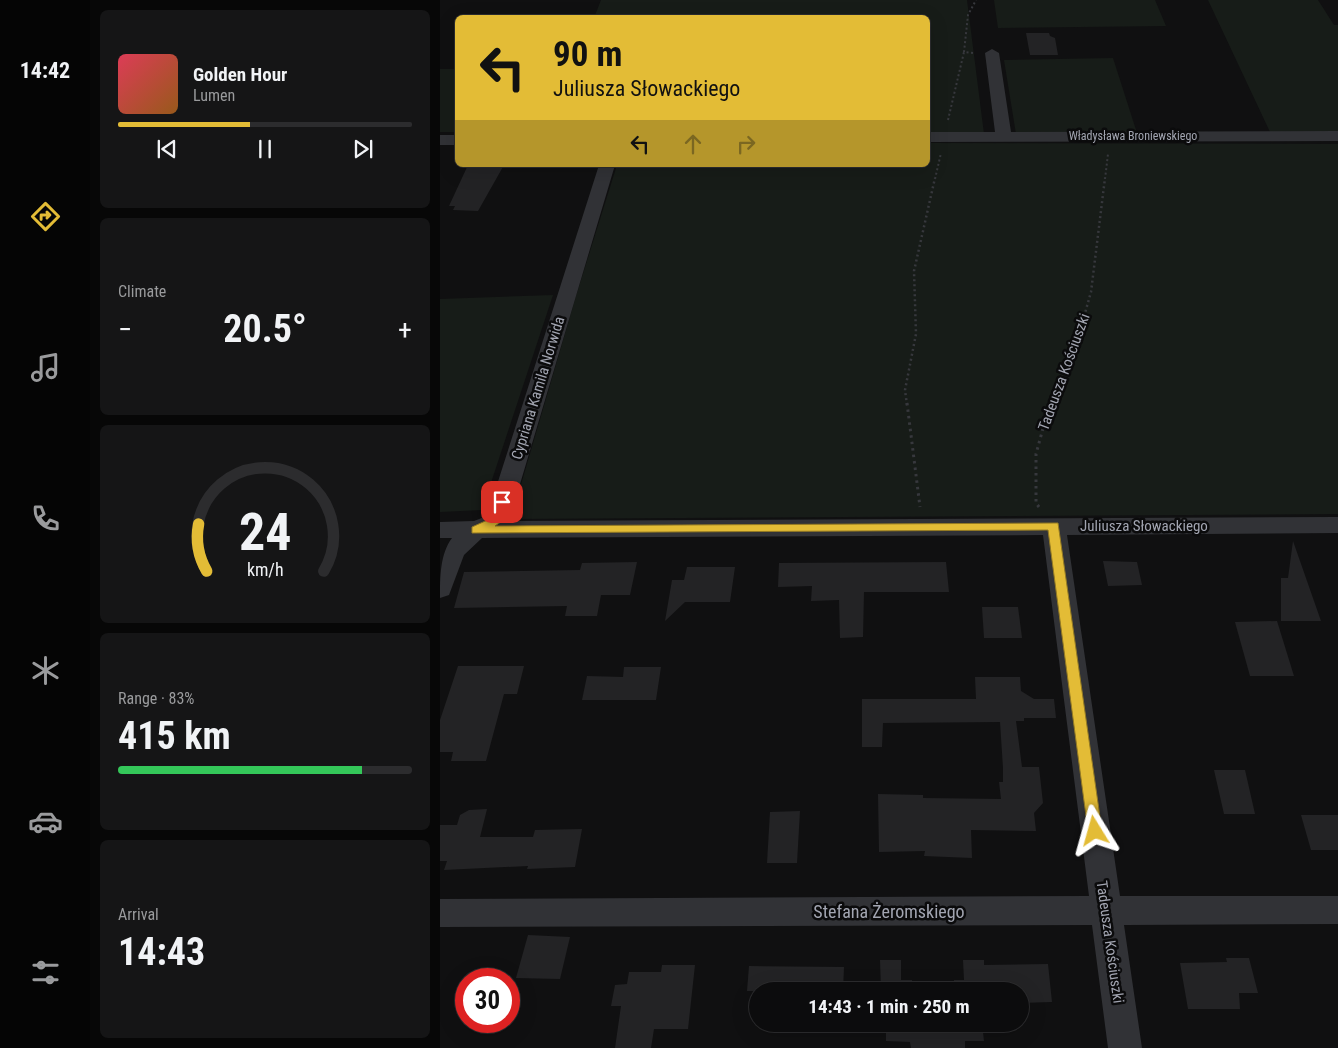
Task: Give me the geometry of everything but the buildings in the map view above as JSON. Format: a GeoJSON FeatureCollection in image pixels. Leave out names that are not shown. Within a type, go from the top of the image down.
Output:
{"type":"FeatureCollection","features":[{"type":"Feature","properties":{"kind":"street"},"geometry":{"type":"LineString","coordinates":[[992,53],[1004,136]]}},
{"type":"Feature","properties":{"kind":"street","name":"Władysława Broniewskiego"},"geometry":{"type":"LineString","coordinates":[[930,137],[1338,136]]}},
{"type":"Feature","properties":{"kind":"street"},"geometry":{"type":"LineString","coordinates":[[440,140],[455,140]]}},
{"type":"Feature","properties":{"kind":"street","name":"Cypriana Kamila Norwida"},"geometry":{"type":"LineString","coordinates":[[440,589],[454,551],[476,530],[497,521],[606,167]]}},
{"type":"Feature","properties":{"kind":"street","name":"Juliusza Słowackiego"},"geometry":{"type":"LineString","coordinates":[[440,530],[1338,525]]}},
{"type":"Feature","properties":{"kind":"street","name":"Tadeusza Kościuszki"},"geometry":{"type":"LineString","coordinates":[[1054,526],[1125,1048]]}},
{"type":"Feature","properties":{"kind":"street","name":"Stefana Żeromskiego"},"geometry":{"type":"LineString","coordinates":[[440,913],[1338,910]]}},
{"type":"Feature","properties":{"kind":"path"},"geometry":{"type":"LineString","coordinates":[[922,527],[905,390],[916,334],[914,271],[964,52],[968,15],[976,0]]}},
{"type":"Feature","properties":{"kind":"path"},"geometry":{"type":"LineString","coordinates":[[964,52],[992,53]]}},
{"type":"Feature","properties":{"kind":"path","name":"Tadeusza Kościuszki"},"geometry":{"type":"LineString","coordinates":[[1054,526],[1036,503],[1036,454],[1048,408],[1076,345],[1091,292],[1108,156],[1106,136]]}},
{"type":"Feature","properties":{"kind":"shaded area"},"geometry":{"type":"Polygon","coordinates":[[[601,0],[967,0],[984,134],[930,134],[930,15],[595,15],[601,0]]]}},
{"type":"Feature","properties":{"kind":"shaded area"},"geometry":{"type":"Polygon","coordinates":[[[994,0],[1155,0],[1166,26],[998,28],[994,0]]]}},
{"type":"Feature","properties":{"kind":"shaded area"},"geometry":{"type":"Polygon","coordinates":[[[1208,0],[1318,0],[1334,25],[1338,25],[1338,131],[1270,132],[1208,0]]]}},
{"type":"Feature","properties":{"kind":"shaded area"},"geometry":{"type":"Polygon","coordinates":[[[1113,58],[1137,133],[1016,134],[1004,60],[1113,58]]]}},
{"type":"Feature","properties":{"kind":"shaded area"},"geometry":{"type":"Polygon","coordinates":[[[440,69],[455,69],[455,132],[440,132],[440,69]]]}},
{"type":"Feature","properties":{"kind":"shaded area"},"geometry":{"type":"Polygon","coordinates":[[[930,143],[1338,144],[1338,514],[511,519],[576,296],[616,167],[930,167],[930,143]]]}},
{"type":"Feature","properties":{"kind":"shaded area"},"geometry":{"type":"Polygon","coordinates":[[[553,295],[482,510],[440,512],[440,299],[553,295]]]}},
{"type":"Feature","properties":{"kind":"route"},"geometry":{"type":"LineString","coordinates":[[502,502],[497,521],[476,530],[1054,526],[1095,831]]}}]}
